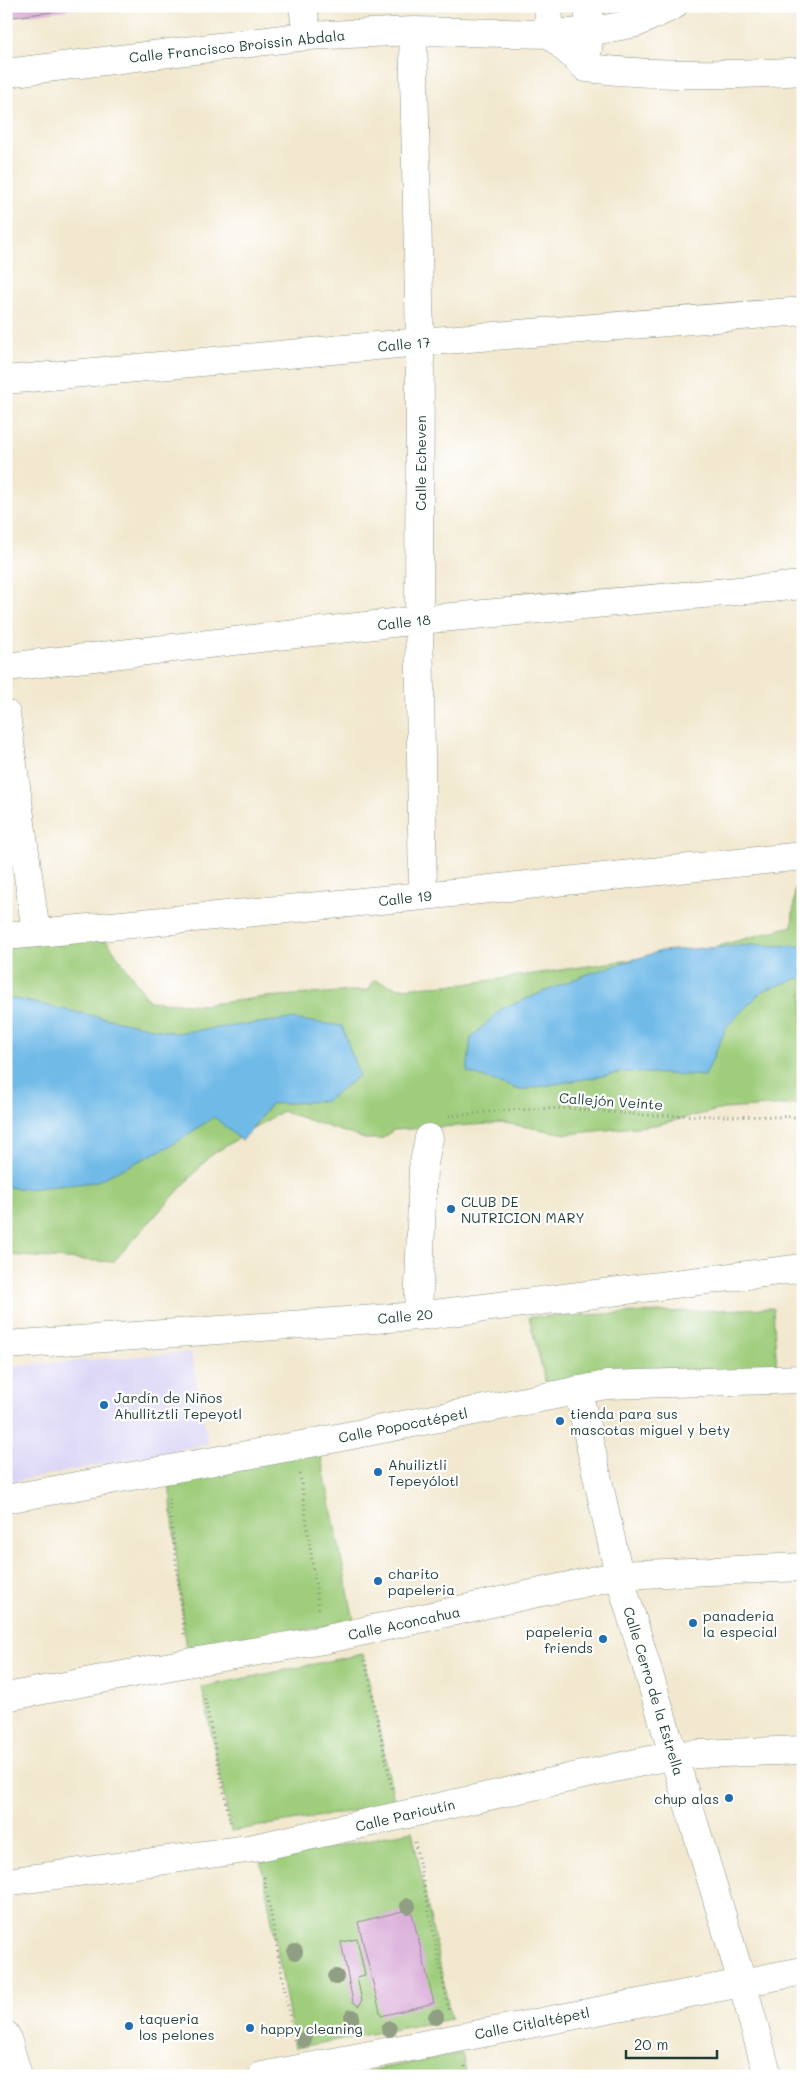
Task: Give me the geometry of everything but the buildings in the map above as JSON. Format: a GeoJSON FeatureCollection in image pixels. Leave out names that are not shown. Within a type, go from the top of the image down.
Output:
{"type":"FeatureCollection","features":[{"type":"Feature","properties":{"kind":"street"},"geometry":{"type":"LineString","coordinates":[[303,6],[307,36]]}},
{"type":"Feature","properties":{"kind":"street"},"geometry":{"type":"LineString","coordinates":[[548,6],[550,34],[586,68],[641,74],[717,76],[803,71]]}},
{"type":"Feature","properties":{"kind":"street","name":"Calle Francisco Broissin Abdala"},"geometry":{"type":"LineString","coordinates":[[6,73],[307,36],[413,31],[550,34],[589,19],[636,23],[673,6]]}},
{"type":"Feature","properties":{"kind":"street"},"geometry":{"type":"LineString","coordinates":[[586,68],[589,19]]}},
{"type":"Feature","properties":{"kind":"street","name":"Calle Echeven"},"geometry":{"type":"LineString","coordinates":[[413,31],[420,342],[419,620],[424,896]]}},
{"type":"Feature","properties":{"kind":"street","name":"Calle 17"},"geometry":{"type":"LineString","coordinates":[[6,380],[420,342],[803,311]]}},
{"type":"Feature","properties":{"kind":"street","name":"Calle 18"},"geometry":{"type":"LineString","coordinates":[[6,668],[419,620],[803,585]]}},
{"type":"Feature","properties":{"kind":"street"},"geometry":{"type":"LineString","coordinates":[[6,714],[36,933]]}},
{"type":"Feature","properties":{"kind":"street","name":"Calle 19"},"geometry":{"type":"LineString","coordinates":[[6,936],[424,896],[803,856]]}},
{"type":"Feature","properties":{"kind":"street"},"geometry":{"type":"LineString","coordinates":[[418,1316],[423,1168],[429,1138]]}},
{"type":"Feature","properties":{"kind":"street","name":"Calle 20"},"geometry":{"type":"LineString","coordinates":[[6,1345],[418,1316],[803,1268]]}},
{"type":"Feature","properties":{"kind":"street","name":"Calle Popocatépetl"},"geometry":{"type":"LineString","coordinates":[[6,1499],[296,1446],[606,1385],[803,1379]]}},
{"type":"Feature","properties":{"kind":"street","name":"Calle Cerro de la Estrella"},"geometry":{"type":"LineString","coordinates":[[578,1390],[619,1575],[742,1982],[768,2076]]}},
{"type":"Feature","properties":{"kind":"street","name":"Calle Aconcahua"},"geometry":{"type":"LineString","coordinates":[[6,1697],[323,1640],[619,1575],[803,1568]]}},
{"type":"Feature","properties":{"kind":"street","name":"Calle Paricutín"},"geometry":{"type":"LineString","coordinates":[[6,1882],[254,1848],[673,1755],[803,1750]]}},
{"type":"Feature","properties":{"kind":"street","name":"Calle Citlaltépetl"},"geometry":{"type":"LineString","coordinates":[[262,2076],[803,1971]]}},
{"type":"Feature","properties":{"kind":"street"},"geometry":{"type":"LineString","coordinates":[[6,2035],[13,2071]]}},
{"type":"Feature","properties":{"kind":"path","name":"Callejón Veinte"},"geometry":{"type":"LineString","coordinates":[[429,1138],[446,1116],[506,1110],[566,1108],[642,1115],[803,1117]]}},
{"type":"Feature","properties":{"kind":"path"},"geometry":{"type":"LineString","coordinates":[[296,1446],[323,1640]]}},
{"type":"Feature","properties":{"kind":"path"},"geometry":{"type":"LineString","coordinates":[[165,1469],[187,1663],[202,1687],[232,1831]]}},
{"type":"Feature","properties":{"kind":"path"},"geometry":{"type":"LineString","coordinates":[[359,1632],[393,1795]]}},
{"type":"Feature","properties":{"kind":"path"},"geometry":{"type":"LineString","coordinates":[[414,1841],[451,2019]]}},
{"type":"Feature","properties":{"kind":"path"},"geometry":{"type":"LineString","coordinates":[[262,1870],[295,2048]]}},
{"type":"Feature","properties":{"kind":"shaded area","name":"Jardín de Niños Ahullitztli Tepeyotl"},"geometry":{"type":"Polygon","coordinates":[[[191,1352],[208,1444],[6,1483],[6,1367],[191,1352]]]}},
{"type":"Feature","properties":{"kind":"green space"},"geometry":{"type":"Polygon","coordinates":[[[803,883],[803,1104],[723,1109],[655,1125],[567,1134],[504,1123],[393,1130],[382,1139],[365,1139],[282,1111],[210,1156],[113,1262],[6,1255],[6,940],[37,936],[107,941],[149,1001],[202,1005],[266,997],[369,990],[374,980],[398,988],[465,984],[711,948],[792,926],[795,889],[803,883]]]}},
{"type":"Feature","properties":{"kind":"green space"},"geometry":{"type":"Polygon","coordinates":[[[773,1308],[777,1371],[547,1388],[529,1317],[773,1308]]]}},
{"type":"Feature","properties":{"kind":"green space"},"geometry":{"type":"Polygon","coordinates":[[[318,1442],[354,1621],[186,1651],[168,1471],[318,1442]]]}},
{"type":"Feature","properties":{"kind":"green space"},"geometry":{"type":"Polygon","coordinates":[[[363,1654],[395,1804],[231,1831],[202,1687],[363,1654]]]}},
{"type":"Feature","properties":{"kind":"green space"},"geometry":{"type":"Polygon","coordinates":[[[412,1831],[451,2019],[295,2048],[261,1861],[412,1831]]]}},
{"type":"Feature","properties":{"kind":"green space"},"geometry":{"type":"Polygon","coordinates":[[[462,2053],[467,2076],[341,2076],[462,2053]]]}},
{"type":"Feature","properties":{"kind":"water"},"geometry":{"type":"Polygon","coordinates":[[[753,945],[803,946],[803,977],[762,991],[727,1026],[705,1076],[626,1072],[520,1090],[467,1072],[471,1038],[501,1009],[585,975],[661,951],[753,945]]]}},
{"type":"Feature","properties":{"kind":"water"},"geometry":{"type":"Polygon","coordinates":[[[6,997],[175,1033],[291,1019],[342,1026],[359,1076],[326,1101],[271,1104],[242,1141],[214,1117],[172,1145],[95,1182],[27,1189],[6,1187],[6,997]]]}},
{"type":"Feature","properties":{"kind":"place","name":"CLUB DE NUTRICION MARY"},"geometry":{"type":"Point","coordinates":[451,1209]}},
{"type":"Feature","properties":{"kind":"place","name":"Jardín de Niños Ahullitztli Tepeyotl"},"geometry":{"type":"Point","coordinates":[104,1405]}},
{"type":"Feature","properties":{"kind":"place","name":"tienda para sus mascotas miguel y bety"},"geometry":{"type":"Point","coordinates":[560,1421]}},
{"type":"Feature","properties":{"kind":"place","name":"Ahuiliztli Tepeyólotl"},"geometry":{"type":"Point","coordinates":[378,1472]}},
{"type":"Feature","properties":{"kind":"place","name":"charito papeleria"},"geometry":{"type":"Point","coordinates":[378,1581]}},
{"type":"Feature","properties":{"kind":"place","name":"panaderia la especial"},"geometry":{"type":"Point","coordinates":[693,1623]}},
{"type":"Feature","properties":{"kind":"place","name":"papeleria friends"},"geometry":{"type":"Point","coordinates":[603,1639]}},
{"type":"Feature","properties":{"kind":"place","name":"chup alas"},"geometry":{"type":"Point","coordinates":[729,1798]}},
{"type":"Feature","properties":{"kind":"place","name":"taqueria los pelones"},"geometry":{"type":"Point","coordinates":[129,2026]}},
{"type":"Feature","properties":{"kind":"place","name":"happy cleaning"},"geometry":{"type":"Point","coordinates":[250,2028]}}]}
